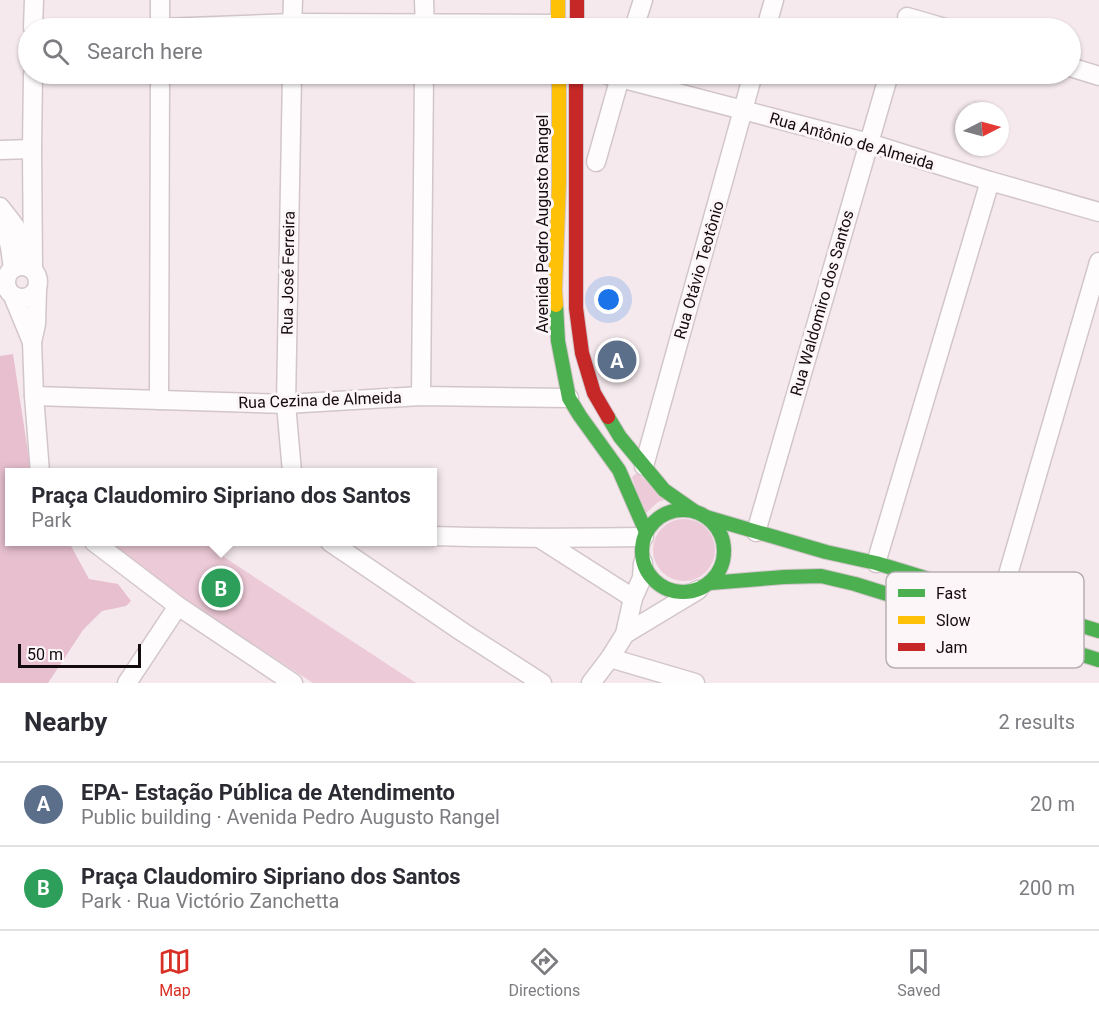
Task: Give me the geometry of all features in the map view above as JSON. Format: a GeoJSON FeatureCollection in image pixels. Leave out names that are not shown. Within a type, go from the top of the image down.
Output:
{"type":"FeatureCollection","features":[{"type":"Feature","properties":{"kind":"street"},"geometry":{"type":"LineString","coordinates":[[33,18],[34,0]]}},
{"type":"Feature","properties":{"kind":"street"},"geometry":{"type":"LineString","coordinates":[[160,0],[161,18]]}},
{"type":"Feature","properties":{"kind":"street"},"geometry":{"type":"LineString","coordinates":[[292,18],[293,0]]}},
{"type":"Feature","properties":{"kind":"street"},"geometry":{"type":"LineString","coordinates":[[424,0],[425,18]]}},
{"type":"Feature","properties":{"kind":"street"},"geometry":{"type":"LineString","coordinates":[[558,0],[558,18]]}},
{"type":"Feature","properties":{"kind":"street"},"geometry":{"type":"LineString","coordinates":[[577,0],[577,18]]}},
{"type":"Feature","properties":{"kind":"street"},"geometry":{"type":"LineString","coordinates":[[637,18],[643,0]]}},
{"type":"Feature","properties":{"kind":"street"},"geometry":{"type":"LineString","coordinates":[[769,18],[774,0]]}},
{"type":"Feature","properties":{"kind":"street"},"geometry":{"type":"LineString","coordinates":[[1081,70],[1099,76]]}},
{"type":"Feature","properties":{"kind":"street"},"geometry":{"type":"LineString","coordinates":[[32,342],[12,280],[32,149],[33,84]]}},
{"type":"Feature","properties":{"kind":"street"},"geometry":{"type":"LineString","coordinates":[[159,400],[160,84]]}},
{"type":"Feature","properties":{"kind":"street","name":"Rua José Ferreira"},"geometry":{"type":"LineString","coordinates":[[292,84],[286,404],[292,468]]}},
{"type":"Feature","properties":{"kind":"street"},"geometry":{"type":"LineString","coordinates":[[421,396],[424,84]]}},
{"type":"Feature","properties":{"kind":"street","name":"Avenida Pedro Augusto Rangel"},"geometry":{"type":"LineString","coordinates":[[559,84],[559,183],[555,290],[558,341],[569,398],[619,470],[645,535]]}},
{"type":"Feature","properties":{"kind":"street","name":"Avenida Pedro Augusto Rangel"},"geometry":{"type":"LineString","coordinates":[[576,84],[576,308],[582,353],[594,393],[620,437],[664,490],[700,514],[826,552],[905,572]]}},
{"type":"Feature","properties":{"kind":"street"},"geometry":{"type":"LineString","coordinates":[[596,162],[613,84]]}},
{"type":"Feature","properties":{"kind":"street","name":"Rua Antônio de Almeida"},"geometry":{"type":"LineString","coordinates":[[647,84],[869,143],[1099,212]]}},
{"type":"Feature","properties":{"kind":"street","name":"Rua Otávio Teotônio"},"geometry":{"type":"LineString","coordinates":[[644,466],[750,84]]}},
{"type":"Feature","properties":{"kind":"street","name":"Rua Waldomiro dos Santos"},"geometry":{"type":"LineString","coordinates":[[756,532],[886,84]]}},
{"type":"Feature","properties":{"kind":"street"},"geometry":{"type":"LineString","coordinates":[[0,150],[32,149]]}},
{"type":"Feature","properties":{"kind":"street"},"geometry":{"type":"LineString","coordinates":[[876,563],[990,181]]}},
{"type":"Feature","properties":{"kind":"street"},"geometry":{"type":"LineString","coordinates":[[0,208],[20,232],[22,241],[12,280]]}},
{"type":"Feature","properties":{"kind":"street"},"geometry":{"type":"LineString","coordinates":[[1009,572],[1099,262]]}},
{"type":"Feature","properties":{"kind":"street"},"geometry":{"type":"LineString","coordinates":[[12,280],[38,278],[36,324],[32,342],[40,468]]}},
{"type":"Feature","properties":{"kind":"street","name":"Rua Cezina de Almeida"},"geometry":{"type":"LineString","coordinates":[[34,396],[286,404],[421,396],[569,398]]}},
{"type":"Feature","properties":{"kind":"street"},"geometry":{"type":"LineString","coordinates":[[591,683],[625,634],[633,598],[642,579],[642,550],[645,535],[653,523],[672,511],[683,510],[700,514],[715,525],[722,537],[723,562],[718,574],[704,587],[625,634]]}},
{"type":"Feature","properties":{"kind":"street"},"geometry":{"type":"LineString","coordinates":[[437,536],[539,538],[645,535]]}},
{"type":"Feature","properties":{"kind":"street"},"geometry":{"type":"LineString","coordinates":[[539,538],[633,598]]}},
{"type":"Feature","properties":{"kind":"street"},"geometry":{"type":"LineString","coordinates":[[99,546],[178,606],[288,682]]}},
{"type":"Feature","properties":{"kind":"street"},"geometry":{"type":"LineString","coordinates":[[336,546],[542,683]]}},
{"type":"Feature","properties":{"kind":"street"},"geometry":{"type":"LineString","coordinates":[[643,563],[659,585],[671,591],[685,593],[704,587],[784,577],[821,576],[886,594]]}},
{"type":"Feature","properties":{"kind":"street"},"geometry":{"type":"LineString","coordinates":[[127,683],[178,606]]}},
{"type":"Feature","properties":{"kind":"street","name":"Avenida Pedro Augusto Rangel"},"geometry":{"type":"LineString","coordinates":[[1084,627],[1099,631]]}},
{"type":"Feature","properties":{"kind":"street"},"geometry":{"type":"LineString","coordinates":[[1084,655],[1099,660]]}},
{"type":"Feature","properties":{"kind":"street"},"geometry":{"type":"LineString","coordinates":[[610,658],[695,683]]}},
{"type":"Feature","properties":{"kind":"shaded area"},"geometry":{"type":"Polygon","coordinates":[[[13,354],[30,468],[5,468],[5,546],[71,546],[89,579],[118,584],[131,601],[126,606],[102,611],[83,630],[48,683],[0,683],[0,356],[13,354]]]}},
{"type":"Feature","properties":{"kind":"shaded area"},"geometry":{"type":"Polygon","coordinates":[[[637,473],[668,499],[658,502],[644,515],[632,477],[637,473]]]}},
{"type":"Feature","properties":{"kind":"shaded area"},"geometry":{"type":"Polygon","coordinates":[[[678,519],[690,519],[706,528],[713,538],[715,550],[713,562],[706,572],[690,581],[678,581],[667,576],[658,567],[653,556],[653,544],[658,533],[667,524],[678,519]]]}},
{"type":"Feature","properties":{"kind":"shaded area"},"geometry":{"type":"Polygon","coordinates":[[[108,546],[217,546],[218,553],[416,683],[313,683],[108,546]]]}},
{"type":"Feature","properties":{"kind":"traffic: fast"},"geometry":{"type":"LineString","coordinates":[[556,305],[558,341],[569,398],[619,470],[646,532]]}},
{"type":"Feature","properties":{"kind":"traffic: fast"},"geometry":{"type":"LineString","coordinates":[[608,417],[620,437],[664,490],[694,511]]}},
{"type":"Feature","properties":{"kind":"traffic: fast"},"geometry":{"type":"LineString","coordinates":[[683,510],[699,513],[712,522],[721,535],[724,551],[721,567],[712,580],[699,589],[683,592],[667,589],[654,580],[645,567],[642,551],[645,535],[654,522],[667,513],[683,510]]}},
{"type":"Feature","properties":{"kind":"traffic: fast"},"geometry":{"type":"LineString","coordinates":[[706,517],[826,552],[906,572]]}},
{"type":"Feature","properties":{"kind":"traffic: fast"},"geometry":{"type":"LineString","coordinates":[[710,583],[821,576],[886,594]]}},
{"type":"Feature","properties":{"kind":"traffic: fast"},"geometry":{"type":"LineString","coordinates":[[1084,626],[1099,631]]}},
{"type":"Feature","properties":{"kind":"traffic: fast"},"geometry":{"type":"LineString","coordinates":[[1084,655],[1099,660]]}},
{"type":"Feature","properties":{"kind":"traffic: slow"},"geometry":{"type":"LineString","coordinates":[[558,0],[558,18]]}},
{"type":"Feature","properties":{"kind":"traffic: slow"},"geometry":{"type":"LineString","coordinates":[[556,305],[559,84]]}},
{"type":"Feature","properties":{"kind":"traffic: jam"},"geometry":{"type":"LineString","coordinates":[[577,0],[577,18]]}},
{"type":"Feature","properties":{"kind":"traffic: jam"},"geometry":{"type":"LineString","coordinates":[[576,84],[576,308],[582,353],[594,393],[608,417]]}},
{"type":"Feature","properties":{"kind":"place","name":"EPA- Estação Pública de Atendimento"},"geometry":{"type":"Point","coordinates":[617,360]}},
{"type":"Feature","properties":{"kind":"place","name":"Praça Claudomiro Sipriano dos Santos"},"geometry":{"type":"Point","coordinates":[221,588]}}]}
